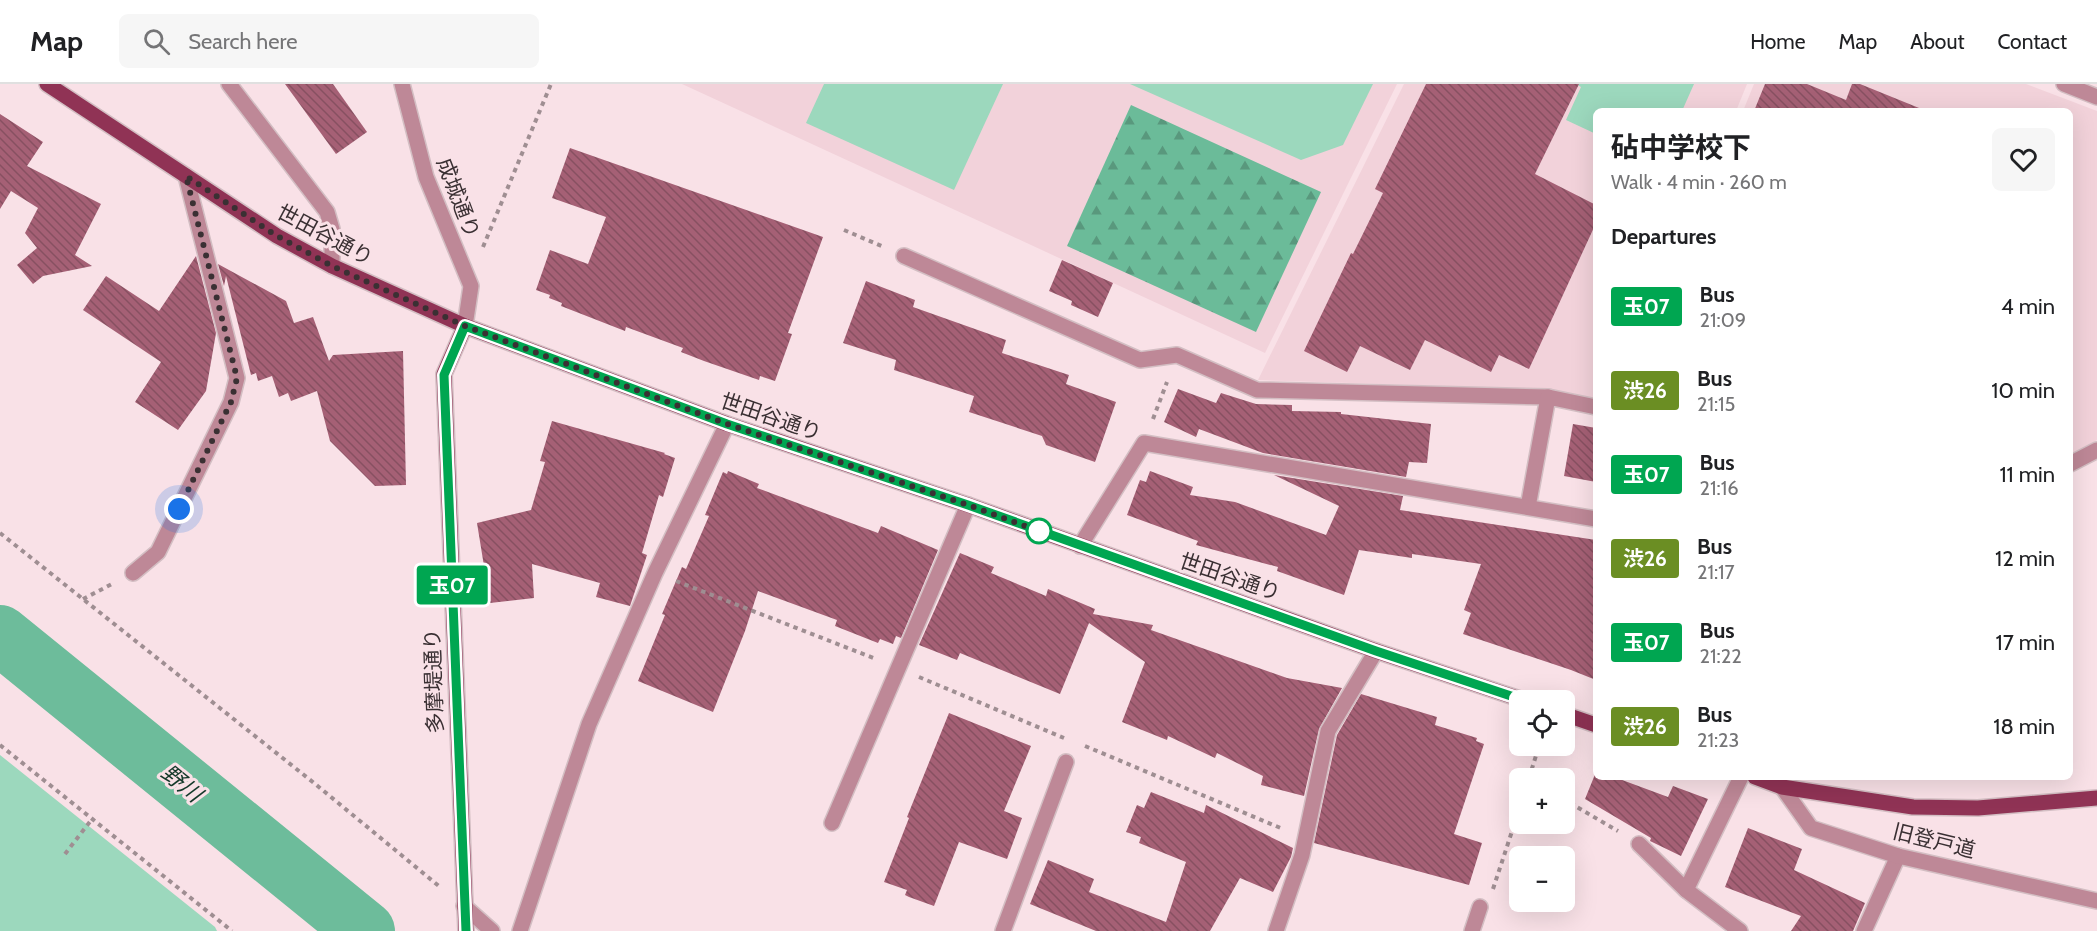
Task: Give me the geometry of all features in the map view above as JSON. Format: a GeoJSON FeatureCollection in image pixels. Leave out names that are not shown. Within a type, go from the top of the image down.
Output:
{"type":"FeatureCollection","features":[{"type":"Feature","properties":{"kind":"main road","name":"世田谷通り"},"geometry":{"type":"LineString","coordinates":[[47,84],[277,236],[332,266],[465,326],[727,424],[968,505],[1376,651],[1509,695]]}},
{"type":"Feature","properties":{"kind":"main road","name":"多摩堤通り"},"geometry":{"type":"LineString","coordinates":[[465,326],[444,375],[466,927]]}},
{"type":"Feature","properties":{"kind":"main road"},"geometry":{"type":"LineString","coordinates":[[1575,718],[1593,724]]}},
{"type":"Feature","properties":{"kind":"main road"},"geometry":{"type":"LineString","coordinates":[[1763,780],[1782,787],[1913,807],[1978,808],[2097,798]]}},
{"type":"Feature","properties":{"kind":"street"},"geometry":{"type":"LineString","coordinates":[[229,84],[327,212],[332,229],[332,266]]}},
{"type":"Feature","properties":{"kind":"street","name":"成城通り"},"geometry":{"type":"LineString","coordinates":[[402,84],[426,177],[471,286],[465,326]]}},
{"type":"Feature","properties":{"kind":"street"},"geometry":{"type":"LineString","coordinates":[[2064,84],[2097,97]]}},
{"type":"Feature","properties":{"kind":"street"},"geometry":{"type":"LineString","coordinates":[[133,573],[158,552],[231,402],[237,378],[186,176]]}},
{"type":"Feature","properties":{"kind":"street"},"geometry":{"type":"LineString","coordinates":[[904,256],[1140,360],[1178,355],[1257,390],[1548,397],[1593,406]]}},
{"type":"Feature","properties":{"kind":"street"},"geometry":{"type":"LineString","coordinates":[[1528,507],[1548,397]]}},
{"type":"Feature","properties":{"kind":"street"},"geometry":{"type":"LineString","coordinates":[[520,931],[589,724],[655,573],[727,424]]}},
{"type":"Feature","properties":{"kind":"street"},"geometry":{"type":"LineString","coordinates":[[1080,546],[1144,442],[1593,518]]}},
{"type":"Feature","properties":{"kind":"street"},"geometry":{"type":"LineString","coordinates":[[2073,462],[2097,450]]}},
{"type":"Feature","properties":{"kind":"street"},"geometry":{"type":"LineString","coordinates":[[832,823],[968,505]]}},
{"type":"Feature","properties":{"kind":"street"},"geometry":{"type":"LineString","coordinates":[[1276,931],[1302,855],[1328,731],[1376,651]]}},
{"type":"Feature","properties":{"kind":"street"},"geometry":{"type":"LineString","coordinates":[[1003,931],[1066,762]]}},
{"type":"Feature","properties":{"kind":"street"},"geometry":{"type":"LineString","coordinates":[[1686,890],[1740,780]]}},
{"type":"Feature","properties":{"kind":"street","name":"旧登戸道"},"geometry":{"type":"LineString","coordinates":[[1782,787],[1811,828],[1898,856],[2097,901]]}},
{"type":"Feature","properties":{"kind":"street"},"geometry":{"type":"LineString","coordinates":[[1639,844],[1686,890],[1740,931]]}},
{"type":"Feature","properties":{"kind":"street"},"geometry":{"type":"LineString","coordinates":[[1864,931],[1898,856]]}},
{"type":"Feature","properties":{"kind":"street"},"geometry":{"type":"LineString","coordinates":[[464,906],[492,931]]}},
{"type":"Feature","properties":{"kind":"street"},"geometry":{"type":"LineString","coordinates":[[1472,931],[1480,907]]}},
{"type":"Feature","properties":{"kind":"path"},"geometry":{"type":"LineString","coordinates":[[483,248],[551,84]]}},
{"type":"Feature","properties":{"kind":"path"},"geometry":{"type":"LineString","coordinates":[[844,230],[904,256]]}},
{"type":"Feature","properties":{"kind":"path"},"geometry":{"type":"LineString","coordinates":[[1144,442],[1178,355]]}},
{"type":"Feature","properties":{"kind":"path"},"geometry":{"type":"LineString","coordinates":[[0,533],[464,906]]}},
{"type":"Feature","properties":{"kind":"path"},"geometry":{"type":"LineString","coordinates":[[83,599],[133,573]]}},
{"type":"Feature","properties":{"kind":"path"},"geometry":{"type":"LineString","coordinates":[[655,573],[899,669],[1067,739]]}},
{"type":"Feature","properties":{"kind":"path"},"geometry":{"type":"LineString","coordinates":[[1078,743],[1306,838]]}},
{"type":"Feature","properties":{"kind":"path"},"geometry":{"type":"LineString","coordinates":[[0,745],[232,931]]}},
{"type":"Feature","properties":{"kind":"path"},"geometry":{"type":"LineString","coordinates":[[1575,806],[1639,844]]}},
{"type":"Feature","properties":{"kind":"path"},"geometry":{"type":"LineString","coordinates":[[65,854],[92,819]]}},
{"type":"Feature","properties":{"kind":"path"},"geometry":{"type":"LineString","coordinates":[[1480,907],[1491,895],[1511,834]]}},
{"type":"Feature","properties":{"kind":"shaded area"},"geometry":{"type":"Polygon","coordinates":[[[682,84],[1397,84],[1265,353],[682,84]]]}},
{"type":"Feature","properties":{"kind":"shaded area"},"geometry":{"type":"Polygon","coordinates":[[[1404,84],[1747,84],[1737,108],[1593,108],[1593,399],[1538,389],[1258,380],[1404,84]]]}},
{"type":"Feature","properties":{"kind":"shaded area"},"geometry":{"type":"Polygon","coordinates":[[[1754,84],[2026,84],[2097,111],[2097,440],[2073,453],[2073,108],[1744,108],[1754,84]]]}},
{"type":"Feature","properties":{"kind":"green space"},"geometry":{"type":"Polygon","coordinates":[[[824,84],[1003,84],[954,190],[806,123],[824,84]]]}},
{"type":"Feature","properties":{"kind":"green space"},"geometry":{"type":"Polygon","coordinates":[[[1130,84],[1373,84],[1343,145],[1301,160],[1130,84]]]}},
{"type":"Feature","properties":{"kind":"green space"},"geometry":{"type":"Polygon","coordinates":[[[1576,84],[1694,84],[1683,108],[1593,108],[1593,133],[1566,120],[1581,87],[1576,84]]]}},
{"type":"Feature","properties":{"kind":"green space"},"geometry":{"type":"Polygon","coordinates":[[[1131,105],[1321,192],[1256,332],[1067,246],[1131,105]]]}},
{"type":"Feature","properties":{"kind":"green space"},"geometry":{"type":"Polygon","coordinates":[[[0,755],[215,927],[217,931],[0,931],[0,755]]]}},
{"type":"Feature","properties":{"kind":"building"},"geometry":{"type":"Polygon","coordinates":[[[285,84],[333,84],[367,132],[336,154],[285,84]]]}},
{"type":"Feature","properties":{"kind":"building"},"geometry":{"type":"Polygon","coordinates":[[[1426,84],[1579,84],[1535,174],[1593,203],[1593,230],[1529,369],[1499,355],[1491,372],[1425,340],[1410,370],[1360,346],[1347,372],[1304,351],[1383,193],[1375,189],[1426,84]]]}},
{"type":"Feature","properties":{"kind":"building"},"geometry":{"type":"Polygon","coordinates":[[[1765,84],[1807,84],[1846,100],[1852,84],[1860,84],[1919,108],[1755,108],[1765,84]]]}},
{"type":"Feature","properties":{"kind":"building"},"geometry":{"type":"Polygon","coordinates":[[[0,114],[43,142],[27,166],[101,204],[75,255],[92,266],[43,276],[33,284],[17,265],[37,248],[25,233],[38,208],[11,191],[0,209],[0,114]]]}},
{"type":"Feature","properties":{"kind":"building"},"geometry":{"type":"Polygon","coordinates":[[[570,148],[823,237],[788,333],[792,334],[775,381],[760,376],[759,380],[704,361],[681,352],[683,348],[626,327],[625,331],[561,306],[562,303],[549,298],[550,295],[536,290],[550,250],[588,264],[606,217],[552,198],[570,148]]]}},
{"type":"Feature","properties":{"kind":"building"},"geometry":{"type":"Polygon","coordinates":[[[196,256],[216,333],[206,391],[178,430],[135,402],[161,362],[83,310],[106,276],[159,311],[196,256]]]}},
{"type":"Feature","properties":{"kind":"building"},"geometry":{"type":"Polygon","coordinates":[[[1062,260],[1113,283],[1098,317],[1071,305],[1072,301],[1049,291],[1062,260]]]}},
{"type":"Feature","properties":{"kind":"building"},"geometry":{"type":"Polygon","coordinates":[[[218,264],[286,301],[294,323],[313,317],[329,361],[333,355],[403,351],[406,485],[375,486],[330,441],[317,391],[291,401],[288,393],[279,397],[272,376],[258,381],[256,373],[251,375],[226,276],[224,286],[218,264]]]}},
{"type":"Feature","properties":{"kind":"building"},"geometry":{"type":"Polygon","coordinates":[[[866,281],[915,300],[913,307],[1006,340],[1002,353],[1069,375],[1066,384],[1116,402],[1095,462],[1046,445],[1042,436],[969,412],[974,396],[894,370],[896,360],[843,343],[866,281]]]}},
{"type":"Feature","properties":{"kind":"building"},"geometry":{"type":"Polygon","coordinates":[[[1178,389],[1216,403],[1221,393],[1256,404],[1292,405],[1292,411],[1341,412],[1341,414],[1431,424],[1427,463],[1409,462],[1406,477],[1263,453],[1199,429],[1196,437],[1164,422],[1178,389]]]}},
{"type":"Feature","properties":{"kind":"building"},"geometry":{"type":"Polygon","coordinates":[[[552,421],[665,453],[675,458],[663,497],[659,495],[642,553],[647,555],[630,606],[596,597],[600,583],[532,564],[534,598],[490,603],[477,523],[531,510],[545,462],[540,461],[552,421]]]}},
{"type":"Feature","properties":{"kind":"building"},"geometry":{"type":"Polygon","coordinates":[[[1573,424],[1593,427],[1593,481],[1564,476],[1573,424]]]}},
{"type":"Feature","properties":{"kind":"building"},"geometry":{"type":"Polygon","coordinates":[[[728,471],[759,484],[757,488],[878,533],[881,526],[938,550],[901,638],[896,636],[893,644],[880,639],[878,643],[835,626],[837,620],[758,591],[713,712],[638,681],[682,567],[686,569],[709,516],[705,515],[723,472],[727,474],[728,471]]]}},
{"type":"Feature","properties":{"kind":"building"},"geometry":{"type":"Polygon","coordinates":[[[1150,471],[1193,487],[1190,495],[1235,502],[1326,535],[1339,506],[1274,475],[1403,496],[1400,510],[1593,540],[1593,679],[1463,634],[1471,613],[1464,610],[1481,564],[1412,554],[1412,558],[1359,550],[1344,595],[1277,571],[1278,567],[1196,545],[1198,541],[1127,515],[1140,480],[1146,482],[1150,471]]]}},
{"type":"Feature","properties":{"kind":"building"},"geometry":{"type":"Polygon","coordinates":[[[960,553],[994,567],[991,573],[1046,596],[1048,589],[1095,609],[1093,614],[1153,625],[1151,630],[1287,678],[1342,688],[1319,729],[1304,796],[1261,785],[1263,776],[1217,753],[1215,758],[1168,736],[1167,740],[1122,722],[1145,662],[1089,623],[1060,694],[960,653],[957,660],[919,645],[960,553]]]}},
{"type":"Feature","properties":{"kind":"building"},"geometry":{"type":"Polygon","coordinates":[[[1361,694],[1437,717],[1435,725],[1477,738],[1476,741],[1484,744],[1454,834],[1482,843],[1469,885],[1314,843],[1337,735],[1361,694]]]}},
{"type":"Feature","properties":{"kind":"building"},"geometry":{"type":"Polygon","coordinates":[[[949,713],[1031,746],[1004,811],[1022,818],[1007,859],[959,842],[934,906],[905,895],[907,890],[884,882],[909,818],[907,817],[949,713]]]}},
{"type":"Feature","properties":{"kind":"building"},"geometry":{"type":"Polygon","coordinates":[[[1593,779],[1622,780],[1668,797],[1673,786],[1708,799],[1681,856],[1650,841],[1651,838],[1585,799],[1593,779]]]}},
{"type":"Feature","properties":{"kind":"building"},"geometry":{"type":"Polygon","coordinates":[[[1151,792],[1204,813],[1206,805],[1293,848],[1291,857],[1273,892],[1240,878],[1210,931],[1096,931],[1030,904],[1048,860],[1094,879],[1089,892],[1166,922],[1186,862],[1139,843],[1141,837],[1126,832],[1137,805],[1144,808],[1151,792]]]}},
{"type":"Feature","properties":{"kind":"building"},"geometry":{"type":"Polygon","coordinates":[[[1748,828],[1802,849],[1794,870],[1865,903],[1853,931],[1791,931],[1801,916],[1725,887],[1748,828]]]}},
{"type":"Feature","properties":{"kind":"waterway","name":"野川"},"geometry":{"type":"LineString","coordinates":[[0,635],[365,931]]}},
{"type":"Feature","properties":{"kind":"bus line","name":"玉07"},"geometry":{"type":"LineString","coordinates":[[466,931],[444,375],[465,326],[727,424],[968,505],[1376,651],[1509,695]]}},
{"type":"Feature","properties":{"kind":"route"},"geometry":{"type":"LineString","coordinates":[[179,509],[231,402],[237,378],[186,176],[277,236],[332,266],[465,326],[727,424],[1039,531]]}}]}
